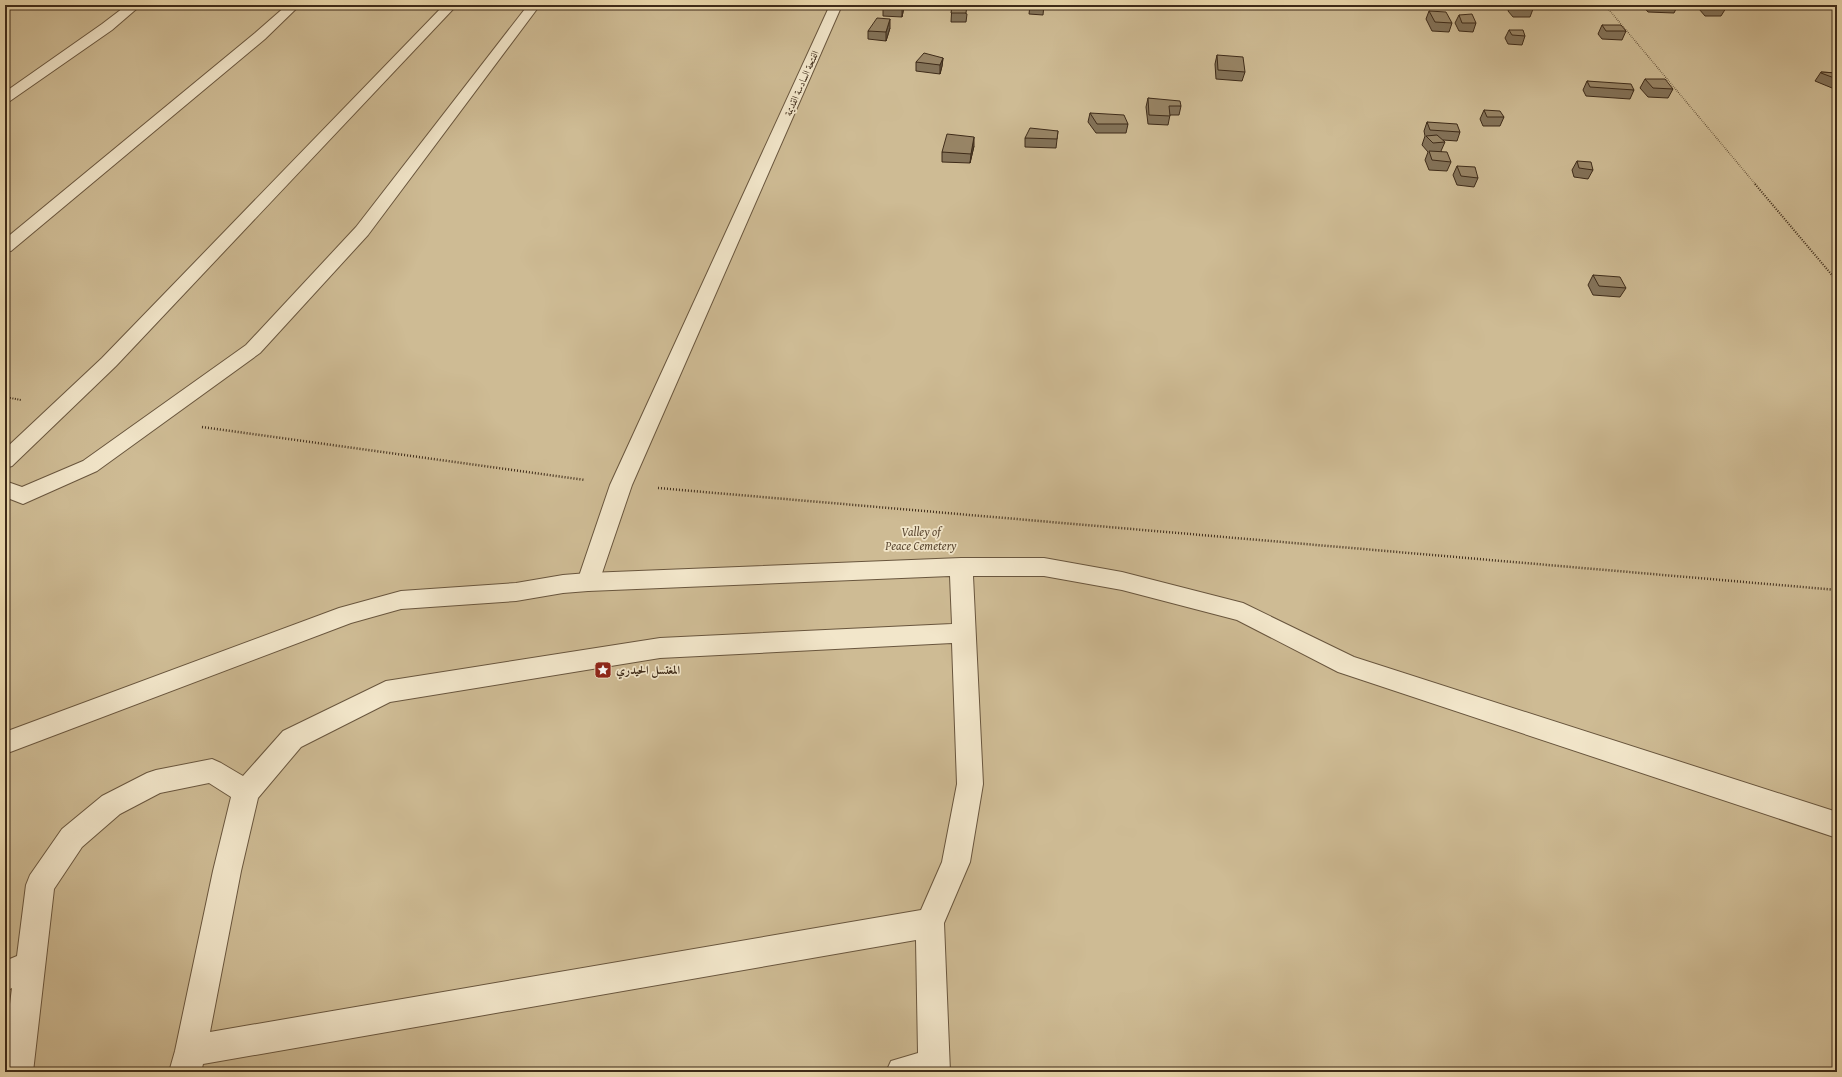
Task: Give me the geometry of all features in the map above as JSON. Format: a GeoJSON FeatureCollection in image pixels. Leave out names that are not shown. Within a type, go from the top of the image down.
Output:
{"type":"FeatureCollection","features":[{"type":"Feature","properties":{"kind":"street"},"geometry":{"type":"LineString","coordinates":[[5,98],[107,27],[135,5]]}},
{"type":"Feature","properties":{"kind":"street"},"geometry":{"type":"LineString","coordinates":[[5,247],[260,36],[294,5]]}},
{"type":"Feature","properties":{"kind":"street"},"geometry":{"type":"LineString","coordinates":[[5,461],[109,362],[451,5]]}},
{"type":"Feature","properties":{"kind":"street"},"geometry":{"type":"LineString","coordinates":[[5,489],[23,496],[90,466],[252,349],[362,231],[534,5]]}},
{"type":"Feature","properties":{"kind":"street","name":"الفتحة السادسة القديمة"},"geometry":{"type":"LineString","coordinates":[[588,582],[621,485],[836,5]]}},
{"type":"Feature","properties":{"kind":"street"},"geometry":{"type":"LineString","coordinates":[[902,1072],[934,1069],[930,923],[956,862],[970,784],[961,567]]}},
{"type":"Feature","properties":{"kind":"street"},"geometry":{"type":"LineString","coordinates":[[5,743],[360,611],[401,600],[516,592],[563,584],[588,582],[961,567],[1044,567],[1122,581],[1243,612],[1347,665],[1837,825]]}},
{"type":"Feature","properties":{"kind":"street"},"geometry":{"type":"LineString","coordinates":[[930,923],[188,1062],[227,871],[246,792],[292,739],[386,692],[660,648],[963,633]]}},
{"type":"Feature","properties":{"kind":"street"},"geometry":{"type":"LineString","coordinates":[[18,1072],[18,971],[40,885],[72,838],[111,805],[156,782],[212,771],[246,792]]}},
{"type":"Feature","properties":{"kind":"path"},"geometry":{"type":"LineString","coordinates":[[1605,5],[1837,281]]}},
{"type":"Feature","properties":{"kind":"path"},"geometry":{"type":"LineString","coordinates":[[5,397],[61,407]]}},
{"type":"Feature","properties":{"kind":"path"},"geometry":{"type":"LineString","coordinates":[[153,420],[621,485],[1837,590]]}},
{"type":"Feature","properties":{"kind":"green space","name":"Valley of Peace Cemetery"},"geometry":{"type":"Polygon","coordinates":[[[5,5],[1837,5],[1837,1072],[5,1072],[5,5]]]}},
{"type":"Feature","properties":{"kind":"building"},"geometry":{"type":"Polygon","coordinates":[[[883,5],[903,5],[902,8],[883,7],[883,5]]]}},
{"type":"Feature","properties":{"kind":"building"},"geometry":{"type":"Polygon","coordinates":[[[952,5],[967,5],[966,13],[951,13],[952,5]]]}},
{"type":"Feature","properties":{"kind":"building"},"geometry":{"type":"Polygon","coordinates":[[[1030,5],[1044,5],[1043,7],[1030,5]]]}},
{"type":"Feature","properties":{"kind":"building"},"geometry":{"type":"Polygon","coordinates":[[[1513,5],[1530,5],[1533,9],[1516,9],[1513,5]]]}},
{"type":"Feature","properties":{"kind":"building"},"geometry":{"type":"Polygon","coordinates":[[[1707,5],[1724,5],[1726,8],[1709,7],[1707,5]]]}},
{"type":"Feature","properties":{"kind":"building"},"geometry":{"type":"Polygon","coordinates":[[[1429,11],[1446,12],[1452,23],[1435,22],[1429,11]]]}},
{"type":"Feature","properties":{"kind":"building"},"geometry":{"type":"Polygon","coordinates":[[[1472,14],[1476,23],[1462,23],[1459,15],[1472,14]]]}},
{"type":"Feature","properties":{"kind":"building"},"geometry":{"type":"Polygon","coordinates":[[[877,18],[890,19],[886,32],[868,31],[877,18]]]}},
{"type":"Feature","properties":{"kind":"building"},"geometry":{"type":"Polygon","coordinates":[[[1602,25],[1621,25],[1626,31],[1606,31],[1602,25]]]}},
{"type":"Feature","properties":{"kind":"building"},"geometry":{"type":"Polygon","coordinates":[[[1509,30],[1523,30],[1525,36],[1512,35],[1509,30]]]}},
{"type":"Feature","properties":{"kind":"building"},"geometry":{"type":"Polygon","coordinates":[[[924,53],[943,58],[940,65],[916,62],[924,53]]]}},
{"type":"Feature","properties":{"kind":"building"},"geometry":{"type":"Polygon","coordinates":[[[1217,55],[1243,57],[1245,72],[1218,70],[1217,55]]]}},
{"type":"Feature","properties":{"kind":"building"},"geometry":{"type":"Polygon","coordinates":[[[1821,73],[1837,73],[1837,79],[1821,73]]]}},
{"type":"Feature","properties":{"kind":"building"},"geometry":{"type":"Polygon","coordinates":[[[1645,79],[1665,79],[1673,89],[1653,88],[1645,79]]]}},
{"type":"Feature","properties":{"kind":"building"},"geometry":{"type":"Polygon","coordinates":[[[1587,81],[1631,84],[1634,90],[1590,87],[1587,81]]]}},
{"type":"Feature","properties":{"kind":"building"},"geometry":{"type":"Polygon","coordinates":[[[1148,98],[1180,101],[1181,106],[1169,106],[1170,116],[1149,115],[1148,98]]]}},
{"type":"Feature","properties":{"kind":"building"},"geometry":{"type":"Polygon","coordinates":[[[1484,110],[1500,111],[1504,117],[1487,117],[1484,110]]]}},
{"type":"Feature","properties":{"kind":"building"},"geometry":{"type":"Polygon","coordinates":[[[1090,113],[1124,115],[1128,124],[1097,124],[1090,113]]]}},
{"type":"Feature","properties":{"kind":"building"},"geometry":{"type":"Polygon","coordinates":[[[1427,122],[1457,124],[1460,132],[1430,130],[1427,122]]]}},
{"type":"Feature","properties":{"kind":"building"},"geometry":{"type":"Polygon","coordinates":[[[1030,128],[1058,131],[1057,139],[1025,138],[1030,128]]]}},
{"type":"Feature","properties":{"kind":"building"},"geometry":{"type":"Polygon","coordinates":[[[947,134],[974,137],[971,154],[942,152],[947,134]]]}},
{"type":"Feature","properties":{"kind":"building"},"geometry":{"type":"Polygon","coordinates":[[[1437,135],[1445,142],[1433,143],[1426,136],[1437,135]]]}},
{"type":"Feature","properties":{"kind":"building"},"geometry":{"type":"Polygon","coordinates":[[[1429,151],[1447,152],[1451,162],[1432,160],[1429,151]]]}},
{"type":"Feature","properties":{"kind":"building"},"geometry":{"type":"Polygon","coordinates":[[[1577,161],[1591,162],[1593,170],[1579,168],[1577,161]]]}},
{"type":"Feature","properties":{"kind":"building"},"geometry":{"type":"Polygon","coordinates":[[[1457,166],[1475,167],[1478,178],[1461,176],[1457,166]]]}},
{"type":"Feature","properties":{"kind":"building"},"geometry":{"type":"Polygon","coordinates":[[[1593,275],[1620,277],[1626,288],[1599,286],[1593,275]]]}},
{"type":"Feature","properties":{"kind":"place","name":"المغتسل الحيدري"},"geometry":{"type":"Point","coordinates":[603,670]}}]}
